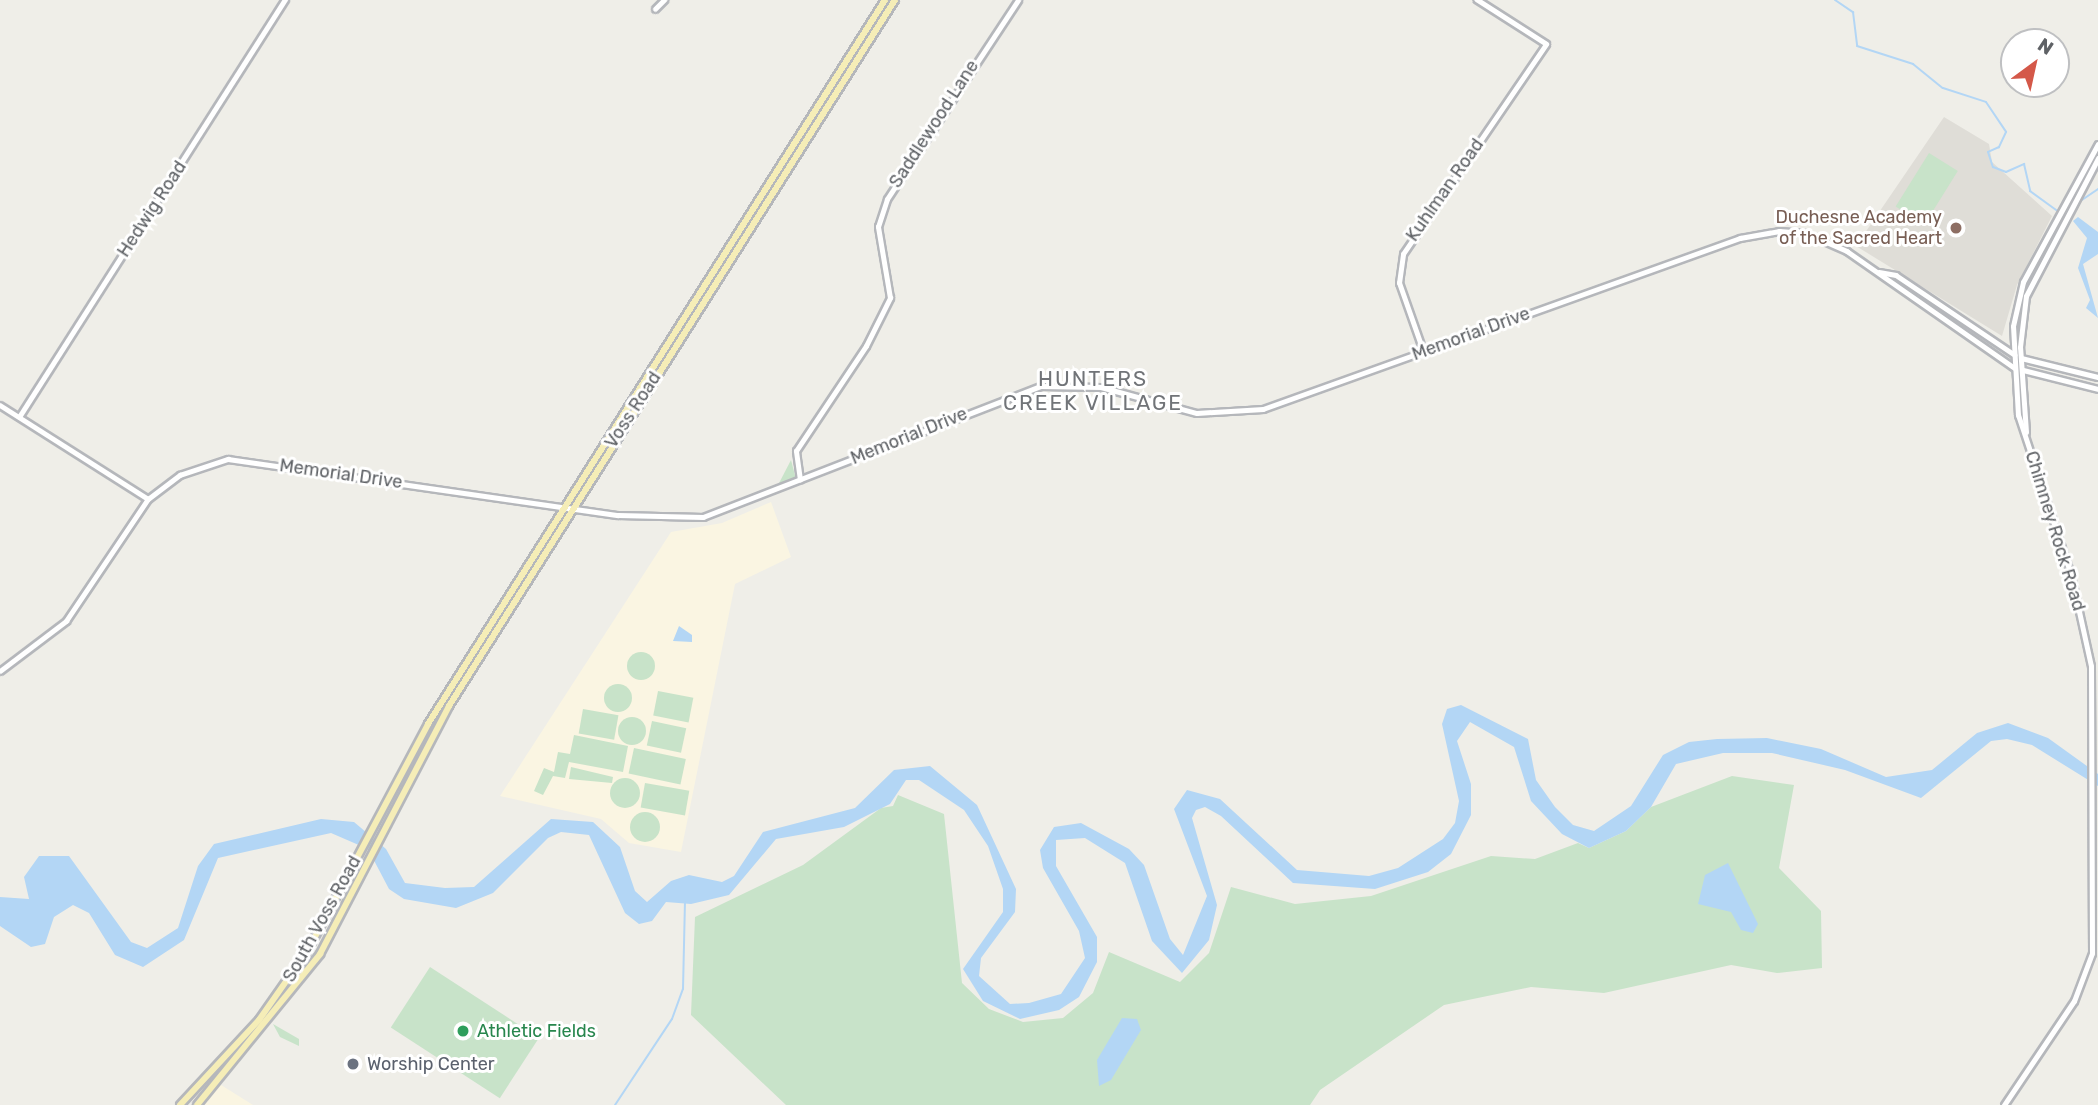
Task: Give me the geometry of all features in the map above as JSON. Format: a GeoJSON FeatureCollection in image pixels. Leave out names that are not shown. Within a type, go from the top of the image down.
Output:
{"type":"FeatureCollection","features":[{"type":"Feature","properties":{"kind":"main road","name":"Voss Road"},"geometry":{"type":"LineString","coordinates":[[386,829],[424,751],[509,611],[567,506],[727,246],[885,0]]}},
{"type":"Feature","properties":{"kind":"main road","name":"Voss Road"},"geometry":{"type":"LineString","coordinates":[[375,823],[416,746],[472,652],[735,251],[895,0]]}},
{"type":"Feature","properties":{"kind":"main road"},"geometry":{"type":"LineString","coordinates":[[849,57],[856,61]]}},
{"type":"Feature","properties":{"kind":"main road"},"geometry":{"type":"LineString","coordinates":[[817,107],[824,112]]}},
{"type":"Feature","properties":{"kind":"main road","name":"Chimney Rock Road"},"geometry":{"type":"LineString","coordinates":[[2085,176],[2098,144]]}},
{"type":"Feature","properties":{"kind":"main road","name":"Chimney Rock Road"},"geometry":{"type":"LineString","coordinates":[[2004,1105],[2074,1000],[2089,963],[2094,741],[2086,636],[2025,435],[2015,355],[2017,303],[2034,261],[2098,158]]}},
{"type":"Feature","properties":{"kind":"main road","name":"Chimney Rock Road"},"geometry":{"type":"LineString","coordinates":[[2025,435],[2022,315],[2056,227]]}},
{"type":"Feature","properties":{"kind":"main road"},"geometry":{"type":"LineString","coordinates":[[727,246],[735,251]]}},
{"type":"Feature","properties":{"kind":"main road"},"geometry":{"type":"LineString","coordinates":[[2034,261],[2040,264]]}},
{"type":"Feature","properties":{"kind":"main road","name":"Memorial Drive"},"geometry":{"type":"LineString","coordinates":[[2015,355],[2095,377]]}},
{"type":"Feature","properties":{"kind":"main road","name":"Memorial Drive"},"geometry":{"type":"LineString","coordinates":[[2016,368],[2096,389]]}},
{"type":"Feature","properties":{"kind":"main road"},"geometry":{"type":"LineString","coordinates":[[502,606],[509,611]]}},
{"type":"Feature","properties":{"kind":"main road"},"geometry":{"type":"LineString","coordinates":[[472,652],[480,658]]}},
{"type":"Feature","properties":{"kind":"main road"},"geometry":{"type":"LineString","coordinates":[[416,746],[424,751]]}},
{"type":"Feature","properties":{"kind":"main road","name":"South Voss Road"},"geometry":{"type":"LineString","coordinates":[[180,1105],[272,1003],[328,913],[375,823]]}},
{"type":"Feature","properties":{"kind":"main road","name":"South Voss Road"},"geometry":{"type":"LineString","coordinates":[[197,1105],[295,992],[342,913],[386,829]]}},
{"type":"Feature","properties":{"kind":"main road"},"geometry":{"type":"LineString","coordinates":[[328,913],[342,913]]}},
{"type":"Feature","properties":{"kind":"main road"},"geometry":{"type":"LineString","coordinates":[[211,1071],[220,1079]]}},
{"type":"Feature","properties":{"kind":"street","name":"Hedwig Road"},"geometry":{"type":"LineString","coordinates":[[19,417],[285,0]]}},
{"type":"Feature","properties":{"kind":"street"},"geometry":{"type":"LineString","coordinates":[[655,9],[664,0]]}},
{"type":"Feature","properties":{"kind":"street","name":"Saddlewood Lane"},"geometry":{"type":"LineString","coordinates":[[800,480],[796,451],[866,346],[890,298],[878,227],[887,199],[1018,0]]}},
{"type":"Feature","properties":{"kind":"street","name":"Kuhlman Road"},"geometry":{"type":"LineString","coordinates":[[1423,351],[1399,283],[1402,254],[1546,44],[1477,0]]}},
{"type":"Feature","properties":{"kind":"street","name":"Memorial Drive"},"geometry":{"type":"LineString","coordinates":[[0,671],[66,621],[148,499],[180,475],[228,459],[567,506],[690,519],[731,510],[800,480],[1041,386],[1082,384],[1197,413],[1229,414],[1263,409],[1766,232],[1828,241],[1878,271],[2016,368]]}},
{"type":"Feature","properties":{"kind":"street","name":"Memorial Drive"},"geometry":{"type":"LineString","coordinates":[[1878,271],[1896,275],[2015,355]]}},
{"type":"Feature","properties":{"kind":"street"},"geometry":{"type":"LineString","coordinates":[[0,405],[148,499]]}},
{"type":"Feature","properties":{"kind":"shaded area","name":"Duchesne Academy of the Sacred Heart"},"geometry":{"type":"Polygon","coordinates":[[[1944,117],[1989,144],[1992,162],[2052,216],[2017,285],[2002,336],[1856,246],[1944,117]]]}},
{"type":"Feature","properties":{"kind":"shaded area"},"geometry":{"type":"Polygon","coordinates":[[[771,502],[791,557],[735,584],[681,852],[629,843],[601,819],[500,796],[671,532],[722,523],[771,502]]]}},
{"type":"Feature","properties":{"kind":"shaded area"},"geometry":{"type":"Polygon","coordinates":[[[221,1085],[253,1105],[203,1105],[221,1085]]]}},
{"type":"Feature","properties":{"kind":"green space"},"geometry":{"type":"Polygon","coordinates":[[[1929,153],[1958,171],[1924,224],[1896,206],[1929,153]]]}},
{"type":"Feature","properties":{"kind":"green space"},"geometry":{"type":"Polygon","coordinates":[[[791,460],[796,479],[777,487],[791,460]]]}},
{"type":"Feature","properties":{"kind":"green space"},"geometry":{"type":"Polygon","coordinates":[[[641,652],[651,656],[655,666],[651,676],[641,680],[631,676],[627,666],[631,656],[641,652]]]}},
{"type":"Feature","properties":{"kind":"green space"},"geometry":{"type":"Polygon","coordinates":[[[618,684],[628,688],[632,698],[628,708],[618,712],[608,708],[604,698],[608,688],[618,684]]]}},
{"type":"Feature","properties":{"kind":"green space"},"geometry":{"type":"Polygon","coordinates":[[[658,691],[693,698],[689,722],[653,716],[658,691]]]}},
{"type":"Feature","properties":{"kind":"green space"},"geometry":{"type":"Polygon","coordinates":[[[583,709],[618,715],[614,740],[579,734],[583,709]]]}},
{"type":"Feature","properties":{"kind":"green space"},"geometry":{"type":"Polygon","coordinates":[[[632,717],[642,721],[646,731],[642,741],[632,745],[622,741],[618,731],[622,721],[632,717]]]}},
{"type":"Feature","properties":{"kind":"green space"},"geometry":{"type":"Polygon","coordinates":[[[652,721],[686,728],[681,753],[647,745],[652,721]]]}},
{"type":"Feature","properties":{"kind":"green space"},"geometry":{"type":"Polygon","coordinates":[[[574,735],[628,746],[623,772],[569,762],[565,778],[553,776],[543,795],[534,791],[544,768],[554,772],[558,752],[570,754],[574,735]]]}},
{"type":"Feature","properties":{"kind":"green space"},"geometry":{"type":"Polygon","coordinates":[[[634,748],[686,759],[680,784],[629,773],[634,748]]]}},
{"type":"Feature","properties":{"kind":"green space"},"geometry":{"type":"Polygon","coordinates":[[[571,767],[613,777],[612,783],[569,779],[571,767]]]}},
{"type":"Feature","properties":{"kind":"green space"},"geometry":{"type":"Polygon","coordinates":[[[1732,776],[1794,785],[1779,868],[1821,911],[1822,968],[1777,973],[1731,965],[1604,993],[1531,987],[1444,1005],[1320,1090],[1310,1105],[786,1105],[691,1015],[695,917],[803,865],[881,808],[893,806],[898,795],[944,814],[962,983],[989,1009],[1023,1022],[1063,1018],[1093,993],[1109,952],[1180,982],[1209,953],[1231,887],[1295,904],[1371,896],[1491,856],[1535,859],[1578,843],[1589,848],[1626,831],[1651,807],[1732,776]]]}},
{"type":"Feature","properties":{"kind":"green space"},"geometry":{"type":"Polygon","coordinates":[[[625,778],[635,783],[640,793],[635,803],[625,808],[615,803],[610,793],[615,783],[625,778]]]}},
{"type":"Feature","properties":{"kind":"green space"},"geometry":{"type":"Polygon","coordinates":[[[645,783],[689,791],[685,815],[641,808],[645,783]]]}},
{"type":"Feature","properties":{"kind":"green space"},"geometry":{"type":"Polygon","coordinates":[[[645,812],[655,817],[660,827],[655,837],[645,842],[635,837],[630,827],[635,817],[645,812]]]}},
{"type":"Feature","properties":{"kind":"green space","name":"Athletic Fields"},"geometry":{"type":"Polygon","coordinates":[[[430,967],[539,1038],[500,1098],[391,1027],[430,967]]]}},
{"type":"Feature","properties":{"kind":"green space"},"geometry":{"type":"Polygon","coordinates":[[[273,1024],[299,1039],[299,1046],[280,1037],[273,1024]]]}},
{"type":"Feature","properties":{"kind":"water"},"geometry":{"type":"Polygon","coordinates":[[[2078,217],[2098,232],[2098,254],[2083,264],[2098,318],[2086,308],[2090,300],[2078,268],[2087,238],[2073,221],[2078,217]]]}},
{"type":"Feature","properties":{"kind":"water"},"geometry":{"type":"Polygon","coordinates":[[[679,626],[692,635],[692,642],[673,641],[679,626]]]}},
{"type":"Feature","properties":{"kind":"water"},"geometry":{"type":"Polygon","coordinates":[[[1461,705],[1528,739],[1536,780],[1555,807],[1573,825],[1594,831],[1631,806],[1663,755],[1689,742],[1717,739],[1767,738],[1821,749],[1886,777],[1932,770],[1977,733],[2008,723],[2048,738],[2098,774],[2098,786],[2032,745],[2007,739],[1991,741],[1921,798],[1845,770],[1772,753],[1723,753],[1676,764],[1651,807],[1626,831],[1589,848],[1562,834],[1531,801],[1514,747],[1470,722],[1457,741],[1471,784],[1471,815],[1451,854],[1428,872],[1375,889],[1293,883],[1221,816],[1205,807],[1196,810],[1192,818],[1217,905],[1209,940],[1182,973],[1152,941],[1125,863],[1085,838],[1056,840],[1056,866],[1097,937],[1097,962],[1079,997],[1059,1010],[1020,1019],[983,1001],[963,969],[1003,912],[1003,889],[988,846],[964,810],[919,780],[906,780],[890,804],[844,827],[776,839],[729,895],[691,904],[666,902],[652,921],[639,924],[625,913],[589,835],[561,832],[548,838],[493,893],[456,908],[404,899],[389,889],[368,849],[331,833],[218,858],[184,940],[143,967],[115,955],[89,913],[73,905],[54,917],[45,944],[31,947],[0,926],[0,897],[29,899],[24,877],[39,856],[69,856],[131,942],[147,948],[178,928],[198,866],[214,844],[321,819],[354,822],[386,849],[405,883],[445,888],[474,887],[551,819],[593,822],[620,847],[635,891],[647,902],[671,881],[689,875],[722,882],[734,876],[763,832],[855,808],[894,770],[930,766],[977,805],[1016,889],[1015,912],[981,958],[979,976],[1010,1004],[1029,1003],[1061,994],[1085,958],[1079,931],[1043,868],[1040,850],[1054,827],[1081,823],[1129,849],[1144,865],[1170,939],[1183,955],[1207,896],[1174,809],[1187,790],[1220,799],[1297,870],[1369,876],[1398,868],[1443,839],[1455,823],[1459,801],[1442,724],[1447,709],[1461,705]]]}},
{"type":"Feature","properties":{"kind":"water"},"geometry":{"type":"Polygon","coordinates":[[[1728,863],[1758,924],[1753,933],[1741,930],[1731,912],[1698,904],[1705,875],[1728,863]]]}},
{"type":"Feature","properties":{"kind":"water"},"geometry":{"type":"Polygon","coordinates":[[[1122,1018],[1137,1019],[1141,1030],[1111,1080],[1099,1086],[1097,1060],[1122,1018]]]}},
{"type":"Feature","properties":{"kind":"waterway"},"geometry":{"type":"LineString","coordinates":[[1835,0],[1853,12],[1857,46],[1913,64],[1943,88],[1986,102],[2006,132],[1999,147],[1988,152],[1993,167],[2006,172],[2024,164],[2030,191],[2058,211]]}},
{"type":"Feature","properties":{"kind":"waterway"},"geometry":{"type":"LineString","coordinates":[[2076,204],[2098,189]]}},
{"type":"Feature","properties":{"kind":"waterway"},"geometry":{"type":"LineString","coordinates":[[615,1105],[672,1019],[683,989],[685,902]]}},
{"type":"Feature","properties":{"kind":"place","name":"Duchesne Academy of the Sacred Heart"},"geometry":{"type":"Point","coordinates":[1956,228]}},
{"type":"Feature","properties":{"kind":"place","name":"Athletic Fields"},"geometry":{"type":"Point","coordinates":[463,1031]}},
{"type":"Feature","properties":{"kind":"place","name":"Worship Center"},"geometry":{"type":"Point","coordinates":[353,1064]}},
{"type":"Feature","properties":{"kind":"district","name":"HUNTERS CREEK VILLAGE"},"geometry":{"type":"Point","coordinates":[1093,391]}}]}
